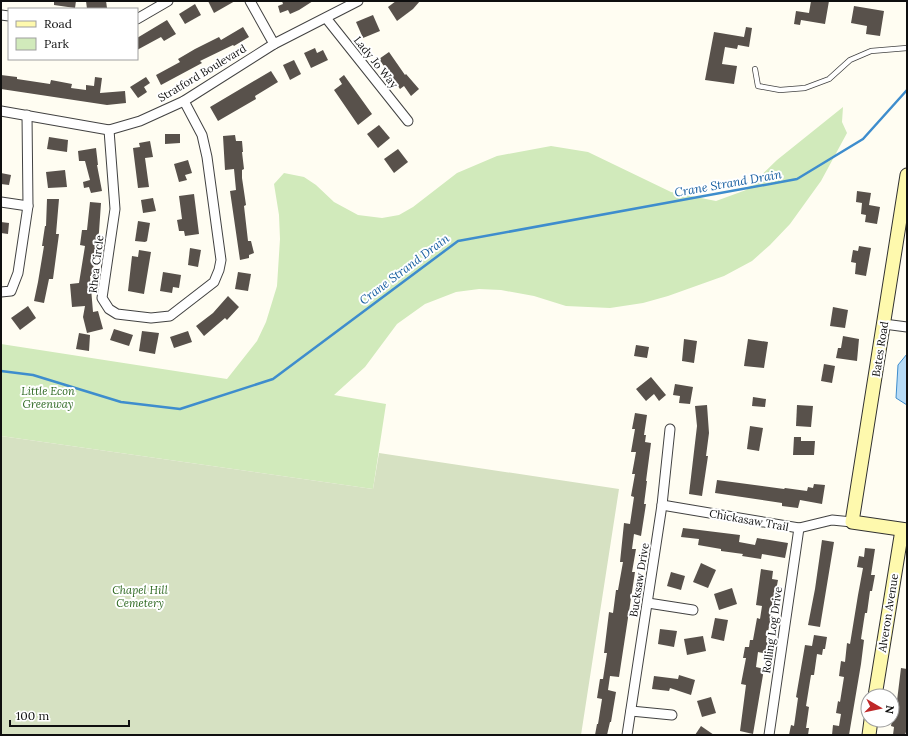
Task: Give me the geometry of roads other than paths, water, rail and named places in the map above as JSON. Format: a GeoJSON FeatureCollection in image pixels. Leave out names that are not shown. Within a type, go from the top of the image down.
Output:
{"type":"FeatureCollection","features":[{"type":"Feature","properties":{"kind":"street"},"geometry":{"type":"LineString","coordinates":[[138,18],[168,1]]}},
{"type":"Feature","properties":{"kind":"street"},"geometry":{"type":"LineString","coordinates":[[250,1],[274,44]]}},
{"type":"Feature","properties":{"kind":"street","name":"Stratford Boulevard"},"geometry":{"type":"LineString","coordinates":[[1,111],[109,130],[140,121],[184,100],[274,44],[358,1]]}},
{"type":"Feature","properties":{"kind":"street","name":"Lady Jo Way"},"geometry":{"type":"LineString","coordinates":[[326,18],[408,121]]}},
{"type":"Feature","properties":{"kind":"street","name":"Rhea Circle"},"geometry":{"type":"LineString","coordinates":[[109,130],[115,208],[102,298],[109,309],[117,314],[151,318],[170,316],[214,282],[220,270],[221,260],[207,157],[202,135],[184,100]]}},
{"type":"Feature","properties":{"kind":"street"},"geometry":{"type":"LineString","coordinates":[[1,292],[11,290],[18,273],[28,206],[27,115]]}},
{"type":"Feature","properties":{"kind":"street","name":"Bates Road"},"geometry":{"type":"LineString","coordinates":[[852,522],[905,205],[907,175]]}},
{"type":"Feature","properties":{"kind":"street"},"geometry":{"type":"LineString","coordinates":[[1,202],[28,206]]}},
{"type":"Feature","properties":{"kind":"street"},"geometry":{"type":"LineString","coordinates":[[884,324],[907,327]]}},
{"type":"Feature","properties":{"kind":"street","name":"Bucksaw Drive"},"geometry":{"type":"LineString","coordinates":[[627,735],[662,505],[670,429]]}},
{"type":"Feature","properties":{"kind":"street","name":"Chickasaw Trail"},"geometry":{"type":"LineString","coordinates":[[662,505],[799,528],[832,520],[904,530]]}},
{"type":"Feature","properties":{"kind":"street","name":"Rolling Log Drive"},"geometry":{"type":"LineString","coordinates":[[769,735],[799,528]]}},
{"type":"Feature","properties":{"kind":"street","name":"Alveron Avenue"},"geometry":{"type":"LineString","coordinates":[[876,688],[904,530]]}},
{"type":"Feature","properties":{"kind":"street"},"geometry":{"type":"LineString","coordinates":[[648,603],[693,610]]}},
{"type":"Feature","properties":{"kind":"street"},"geometry":{"type":"LineString","coordinates":[[631,710],[672,715]]}},
{"type":"Feature","properties":{"kind":"lane"},"geometry":{"type":"LineString","coordinates":[[755,69],[758,86],[780,90],[805,88],[829,79],[850,60],[871,51],[907,48]]}},
{"type":"Feature","properties":{"kind":"water"},"geometry":{"type":"Polygon","coordinates":[[[907,354],[907,405],[896,398],[898,365],[907,354]]]}},
{"type":"Feature","properties":{"kind":"waterway","name":"Crane Strand Drain"},"geometry":{"type":"LineString","coordinates":[[1,371],[33,375],[121,402],[180,409],[273,379],[458,241],[797,179],[863,139],[907,90]]}},
{"type":"Feature","properties":{"kind":"park label","name":"Little Econ Greenway"},"geometry":{"type":"Point","coordinates":[48,397]}},
{"type":"Feature","properties":{"kind":"park label","name":"Chapel Hill Cemetery"},"geometry":{"type":"Point","coordinates":[140,596]}}]}
